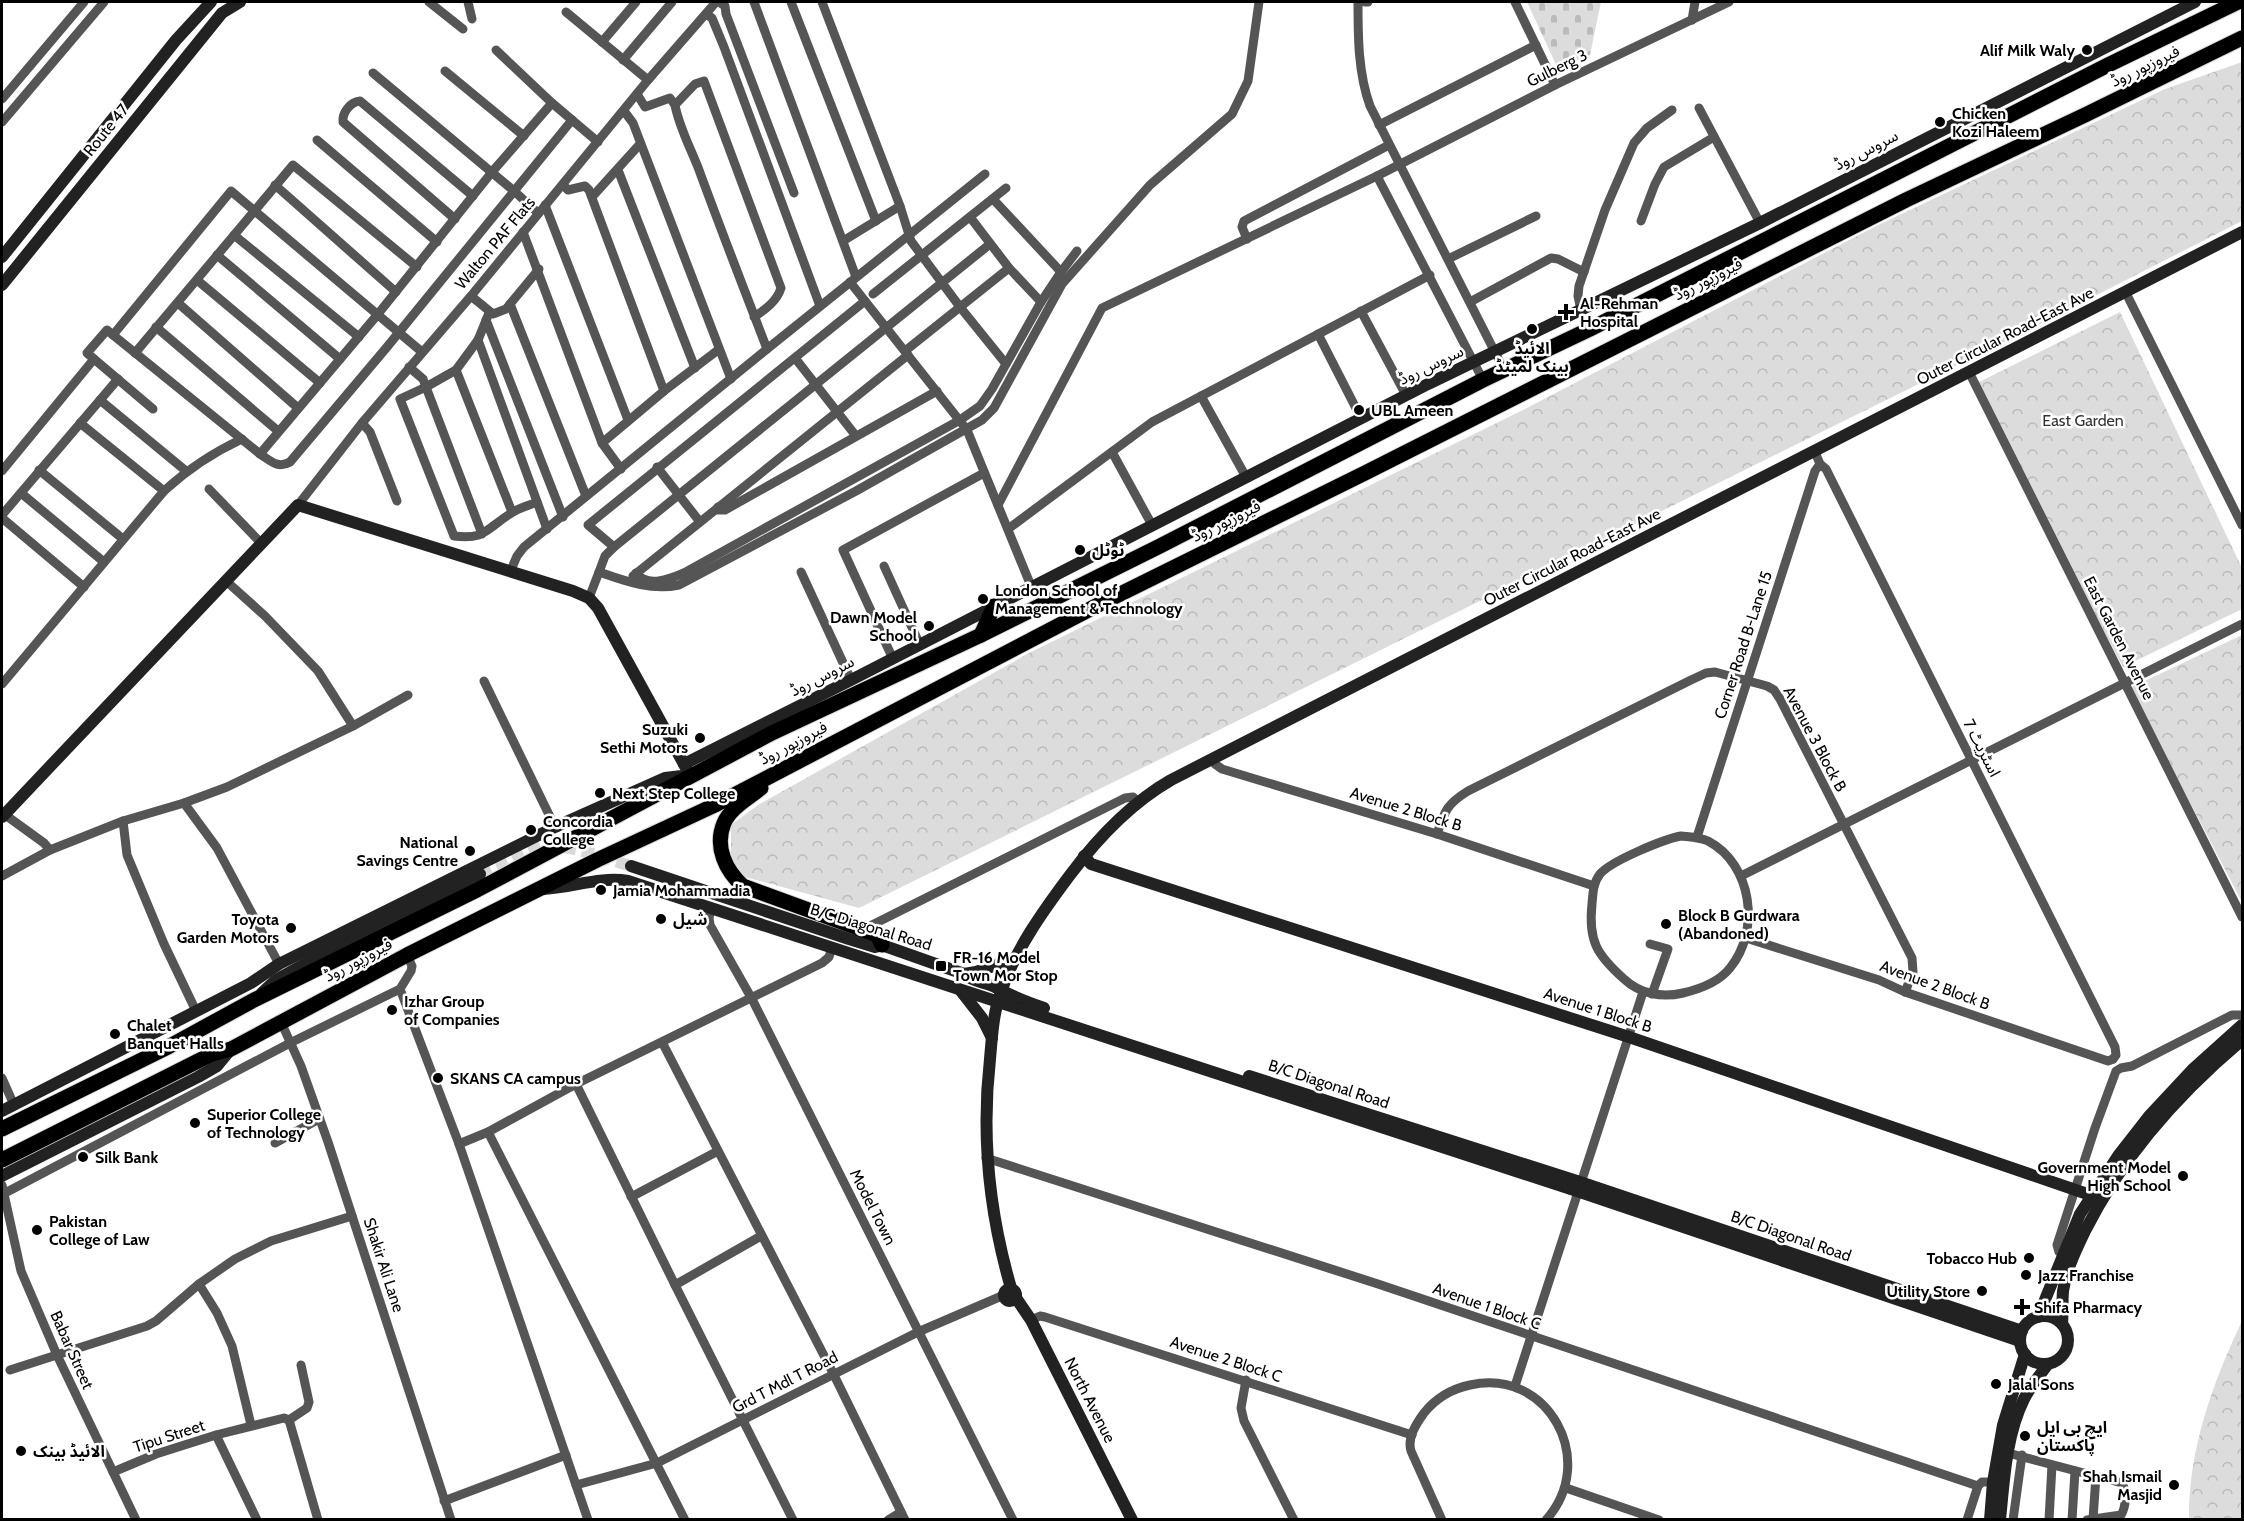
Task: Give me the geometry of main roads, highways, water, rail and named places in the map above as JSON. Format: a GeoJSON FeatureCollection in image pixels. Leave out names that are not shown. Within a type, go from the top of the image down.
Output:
{"type":"FeatureCollection","features":[{"type":"Feature","properties":{"kind":"main road","name":"فیروزپور روڈ"},"geometry":{"type":"LineString","coordinates":[[2,1129],[168,1047],[254,1000],[477,890],[687,769],[772,733],[981,635],[2108,65],[2238,2]]}},
{"type":"Feature","properties":{"kind":"main road","name":"فیروزپور روڈ"},"geometry":{"type":"LineString","coordinates":[[2,1160],[212,1054],[231,1049],[407,955],[538,889],[715,805],[1096,606],[1376,468],[1604,351],[1906,200],[2242,38]]}},
{"type":"Feature","properties":{"kind":"main road"},"geometry":{"type":"LineString","coordinates":[[981,635],[994,606]]}},
{"type":"Feature","properties":{"kind":"main road"},"geometry":{"type":"LineString","coordinates":[[795,762],[744,802],[724,823],[722,834],[724,861],[730,875],[743,886],[877,935],[882,945]]}},
{"type":"Feature","properties":{"kind":"tunnel"},"geometry":{"type":"LineString","coordinates":[[480,874],[521,854],[546,847],[570,848],[631,866]]}},
{"type":"Feature","properties":{"kind":"place","name":"Alif Milk Waly"},"geometry":{"type":"Point","coordinates":[2087,50]}},
{"type":"Feature","properties":{"kind":"place","name":"Chicken Kozi Haleem"},"geometry":{"type":"Point","coordinates":[1940,122]}},
{"type":"Feature","properties":{"kind":"place","name":"Al-Rehman Hospital"},"geometry":{"type":"Point","coordinates":[1566,312]}},
{"type":"Feature","properties":{"kind":"place","name":"الائیڈ بینک لمیٹڈ"},"geometry":{"type":"Point","coordinates":[1532,329]}},
{"type":"Feature","properties":{"kind":"place","name":"UBL Ameen"},"geometry":{"type":"Point","coordinates":[1359,410]}},
{"type":"Feature","properties":{"kind":"place","name":"ٹوٹل"},"geometry":{"type":"Point","coordinates":[1080,550]}},
{"type":"Feature","properties":{"kind":"place","name":"London School of Management & Technology"},"geometry":{"type":"Point","coordinates":[983,599]}},
{"type":"Feature","properties":{"kind":"place","name":"Dawn Model School"},"geometry":{"type":"Point","coordinates":[929,626]}},
{"type":"Feature","properties":{"kind":"place","name":"Suzuki Sethi Motors"},"geometry":{"type":"Point","coordinates":[700,738]}},
{"type":"Feature","properties":{"kind":"place","name":"Next Step College"},"geometry":{"type":"Point","coordinates":[600,793]}},
{"type":"Feature","properties":{"kind":"place","name":"Concordia College"},"geometry":{"type":"Point","coordinates":[531,830]}},
{"type":"Feature","properties":{"kind":"place","name":"National Savings Centre"},"geometry":{"type":"Point","coordinates":[470,851]}},
{"type":"Feature","properties":{"kind":"place","name":"Jamia Mohammadia"},"geometry":{"type":"Point","coordinates":[601,890]}},
{"type":"Feature","properties":{"kind":"place","name":"شیل"},"geometry":{"type":"Point","coordinates":[661,919]}},
{"type":"Feature","properties":{"kind":"place","name":"Block B Gurdwara (Abandoned)"},"geometry":{"type":"Point","coordinates":[1666,924]}},
{"type":"Feature","properties":{"kind":"place","name":"Toyota Garden Motors"},"geometry":{"type":"Point","coordinates":[291,928]}},
{"type":"Feature","properties":{"kind":"place","name":"FR-16 Model Town Mor Stop"},"geometry":{"type":"Point","coordinates":[941,966]}},
{"type":"Feature","properties":{"kind":"place","name":"Izhar Group of Companies"},"geometry":{"type":"Point","coordinates":[392,1010]}},
{"type":"Feature","properties":{"kind":"place","name":"Chalet Banquet Halls"},"geometry":{"type":"Point","coordinates":[115,1034]}},
{"type":"Feature","properties":{"kind":"place","name":"SKANS CA campus"},"geometry":{"type":"Point","coordinates":[438,1078]}},
{"type":"Feature","properties":{"kind":"place","name":"Superior College of Technology"},"geometry":{"type":"Point","coordinates":[195,1123]}},
{"type":"Feature","properties":{"kind":"place","name":"Silk Bank"},"geometry":{"type":"Point","coordinates":[83,1157]}},
{"type":"Feature","properties":{"kind":"place","name":"Government Model High School"},"geometry":{"type":"Point","coordinates":[2183,1176]}},
{"type":"Feature","properties":{"kind":"place","name":"Pakistan College of Law"},"geometry":{"type":"Point","coordinates":[37,1230]}},
{"type":"Feature","properties":{"kind":"place","name":"Tobacco Hub"},"geometry":{"type":"Point","coordinates":[2029,1258]}},
{"type":"Feature","properties":{"kind":"place","name":"Jazz Franchise"},"geometry":{"type":"Point","coordinates":[2026,1275]}},
{"type":"Feature","properties":{"kind":"place","name":"Utility Store"},"geometry":{"type":"Point","coordinates":[1982,1291]}},
{"type":"Feature","properties":{"kind":"place","name":"Shifa Pharmacy"},"geometry":{"type":"Point","coordinates":[2022,1307]}},
{"type":"Feature","properties":{"kind":"place","name":"Jalal Sons"},"geometry":{"type":"Point","coordinates":[1996,1384]}},
{"type":"Feature","properties":{"kind":"place","name":"ایچ بی ایل پاکستان"},"geometry":{"type":"Point","coordinates":[2025,1436]}},
{"type":"Feature","properties":{"kind":"place","name":"الائیڈ بینک"},"geometry":{"type":"Point","coordinates":[21,1451]}},
{"type":"Feature","properties":{"kind":"place","name":"Shah Ismail Masjid"},"geometry":{"type":"Point","coordinates":[2174,1485]}},
{"type":"Feature","properties":{"kind":"park label","name":"East Garden"},"geometry":{"type":"Point","coordinates":[2083,420]}}]}
